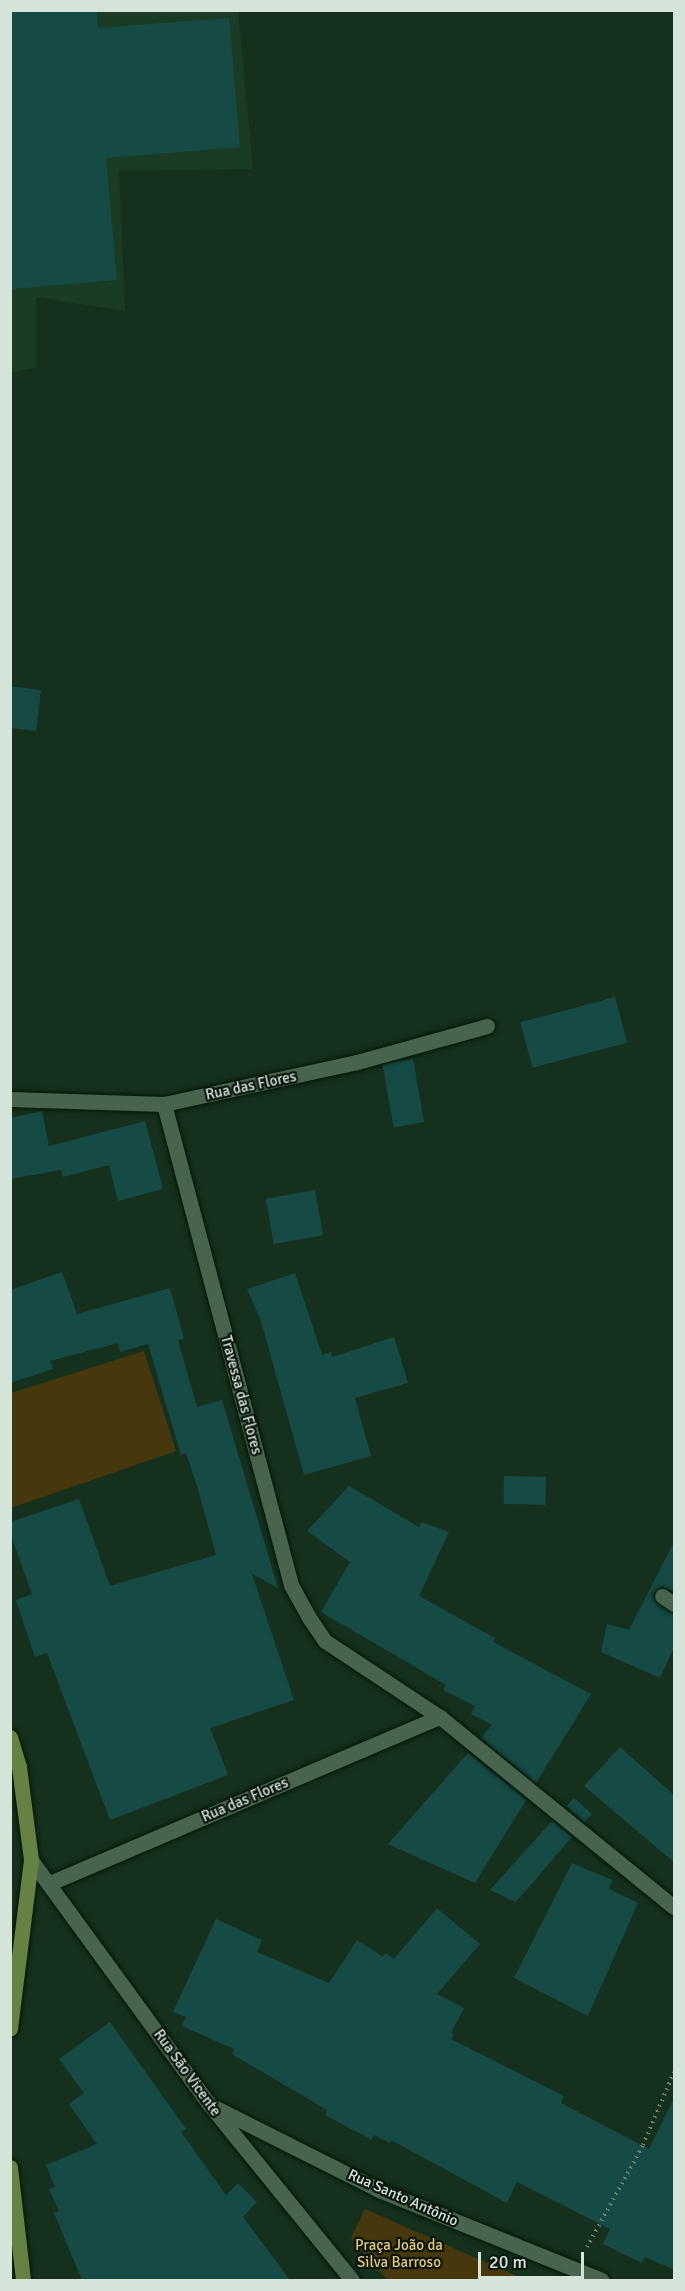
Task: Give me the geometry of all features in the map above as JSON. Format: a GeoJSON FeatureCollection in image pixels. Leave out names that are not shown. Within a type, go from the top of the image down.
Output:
{"type":"FeatureCollection","features":[{"type":"Feature","properties":{"kind":"main road"},"geometry":{"type":"LineString","coordinates":[[10,1737],[19,1767],[31,1860],[10,2029]]}},
{"type":"Feature","properties":{"kind":"main road"},"geometry":{"type":"LineString","coordinates":[[10,2167],[23,2280]]}},
{"type":"Feature","properties":{"kind":"street","name":"Rua das Flores"},"geometry":{"type":"LineString","coordinates":[[10,1100],[164,1104],[357,1062],[487,1026]]}},
{"type":"Feature","properties":{"kind":"street","name":"Travessa das Flores"},"geometry":{"type":"LineString","coordinates":[[164,1104],[291,1585],[325,1641],[354,1664],[440,1717]]}},
{"type":"Feature","properties":{"kind":"street","name":"Rua das Flores"},"geometry":{"type":"LineString","coordinates":[[50,1883],[440,1717]]}},
{"type":"Feature","properties":{"kind":"street"},"geometry":{"type":"LineString","coordinates":[[440,1717],[675,1907]]}},
{"type":"Feature","properties":{"kind":"street","name":"Rua São Vicente"},"geometry":{"type":"LineString","coordinates":[[31,1860],[50,1883],[208,2104],[352,2280]]}},
{"type":"Feature","properties":{"kind":"street","name":"Rua Santo Antônio"},"geometry":{"type":"LineString","coordinates":[[208,2104],[379,2190],[574,2272],[602,2280]]}},
{"type":"Feature","properties":{"kind":"path"},"geometry":{"type":"LineString","coordinates":[[574,2272],[643,2145],[675,2072]]}},
{"type":"Feature","properties":{"kind":"shaded area"},"geometry":{"type":"Polygon","coordinates":[[[11,11],[238,11],[253,169],[119,171],[125,311],[36,297],[36,368],[11,372],[11,11]]]}},
{"type":"Feature","properties":{"kind":"green space"},"geometry":{"type":"Polygon","coordinates":[[[144,1351],[176,1451],[11,1508],[11,1393],[144,1351]]]}},
{"type":"Feature","properties":{"kind":"green space","name":"Praça João da Silva Barroso"},"geometry":{"type":"Polygon","coordinates":[[[365,2209],[526,2280],[387,2280],[351,2238],[365,2209]]]}},
{"type":"Feature","properties":{"kind":"building"},"geometry":{"type":"Polygon","coordinates":[[[10,10],[97,10],[98,28],[229,18],[240,147],[106,158],[117,280],[10,289],[10,10]]]}},
{"type":"Feature","properties":{"kind":"building"},"geometry":{"type":"Polygon","coordinates":[[[10,686],[41,690],[36,731],[10,728],[10,686]]]}},
{"type":"Feature","properties":{"kind":"building"},"geometry":{"type":"Polygon","coordinates":[[[615,997],[627,1042],[533,1068],[520,1022],[615,997]]]}},
{"type":"Feature","properties":{"kind":"building"},"geometry":{"type":"Polygon","coordinates":[[[413,1059],[424,1122],[394,1127],[382,1064],[413,1059]]]}},
{"type":"Feature","properties":{"kind":"building"},"geometry":{"type":"Polygon","coordinates":[[[42,1111],[49,1146],[145,1121],[163,1189],[118,1201],[109,1165],[63,1177],[61,1170],[10,1179],[10,1118],[42,1111]]]}},
{"type":"Feature","properties":{"kind":"building"},"geometry":{"type":"Polygon","coordinates":[[[315,1190],[323,1235],[274,1244],[266,1199],[315,1190]]]}},
{"type":"Feature","properties":{"kind":"building"},"geometry":{"type":"Polygon","coordinates":[[[62,1272],[77,1314],[170,1288],[184,1339],[178,1340],[197,1407],[222,1400],[278,1588],[252,1574],[294,1700],[210,1728],[228,1775],[110,1820],[47,1653],[35,1657],[16,1600],[32,1594],[10,1533],[10,1522],[79,1499],[110,1586],[216,1555],[198,1489],[186,1453],[181,1455],[148,1344],[120,1352],[118,1343],[50,1361],[53,1369],[10,1383],[10,1290],[62,1272]]]}},
{"type":"Feature","properties":{"kind":"building"},"geometry":{"type":"Polygon","coordinates":[[[295,1273],[322,1355],[331,1352],[332,1357],[394,1337],[408,1383],[355,1398],[371,1456],[304,1475],[261,1321],[247,1289],[295,1273]]]}},
{"type":"Feature","properties":{"kind":"building"},"geometry":{"type":"Polygon","coordinates":[[[504,1476],[546,1477],[546,1505],[504,1504],[504,1476]]]}},
{"type":"Feature","properties":{"kind":"building"},"geometry":{"type":"Polygon","coordinates":[[[349,1486],[419,1527],[421,1522],[449,1532],[419,1596],[495,1638],[493,1642],[591,1694],[536,1783],[481,1738],[492,1725],[471,1714],[475,1706],[443,1690],[446,1685],[321,1612],[350,1562],[307,1531],[349,1486]]]}},
{"type":"Feature","properties":{"kind":"building"},"geometry":{"type":"Polygon","coordinates":[[[675,1540],[675,1593],[662,1586],[652,1595],[657,1604],[675,1614],[675,1645],[660,1678],[601,1652],[607,1624],[629,1630],[675,1540]]]}},
{"type":"Feature","properties":{"kind":"building"},"geometry":{"type":"Polygon","coordinates":[[[620,1747],[675,1796],[675,1863],[584,1786],[620,1747]]]}},
{"type":"Feature","properties":{"kind":"building"},"geometry":{"type":"Polygon","coordinates":[[[468,1753],[526,1800],[475,1883],[388,1844],[468,1753]]]}},
{"type":"Feature","properties":{"kind":"building"},"geometry":{"type":"Polygon","coordinates":[[[574,1798],[592,1814],[584,1822],[567,1806],[574,1798]]]}},
{"type":"Feature","properties":{"kind":"building"},"geometry":{"type":"Polygon","coordinates":[[[552,1821],[572,1837],[516,1902],[490,1890],[552,1821]]]}},
{"type":"Feature","properties":{"kind":"building"},"geometry":{"type":"Polygon","coordinates":[[[572,1863],[612,1880],[609,1889],[638,1903],[588,2016],[514,1978],[572,1863]]]}},
{"type":"Feature","properties":{"kind":"building"},"geometry":{"type":"Polygon","coordinates":[[[437,1908],[480,1944],[437,1994],[464,2008],[451,2033],[454,2034],[451,2039],[564,2096],[561,2103],[649,2149],[675,2096],[675,2270],[645,2257],[642,2263],[603,2244],[610,2229],[517,2182],[507,2203],[391,2140],[390,2143],[374,2135],[372,2140],[325,2115],[327,2110],[232,2054],[234,2049],[182,2026],[186,2017],[173,2012],[216,1919],[262,1940],[257,1952],[329,1983],[357,1940],[383,1957],[385,1953],[394,1959],[437,1908]]]}},
{"type":"Feature","properties":{"kind":"building"},"geometry":{"type":"Polygon","coordinates":[[[110,2022],[186,2129],[181,2132],[226,2195],[238,2183],[257,2202],[243,2217],[290,2280],[82,2280],[54,2213],[59,2211],[49,2189],[55,2187],[46,2165],[97,2144],[69,2104],[84,2093],[59,2059],[110,2022]]]}}]}
